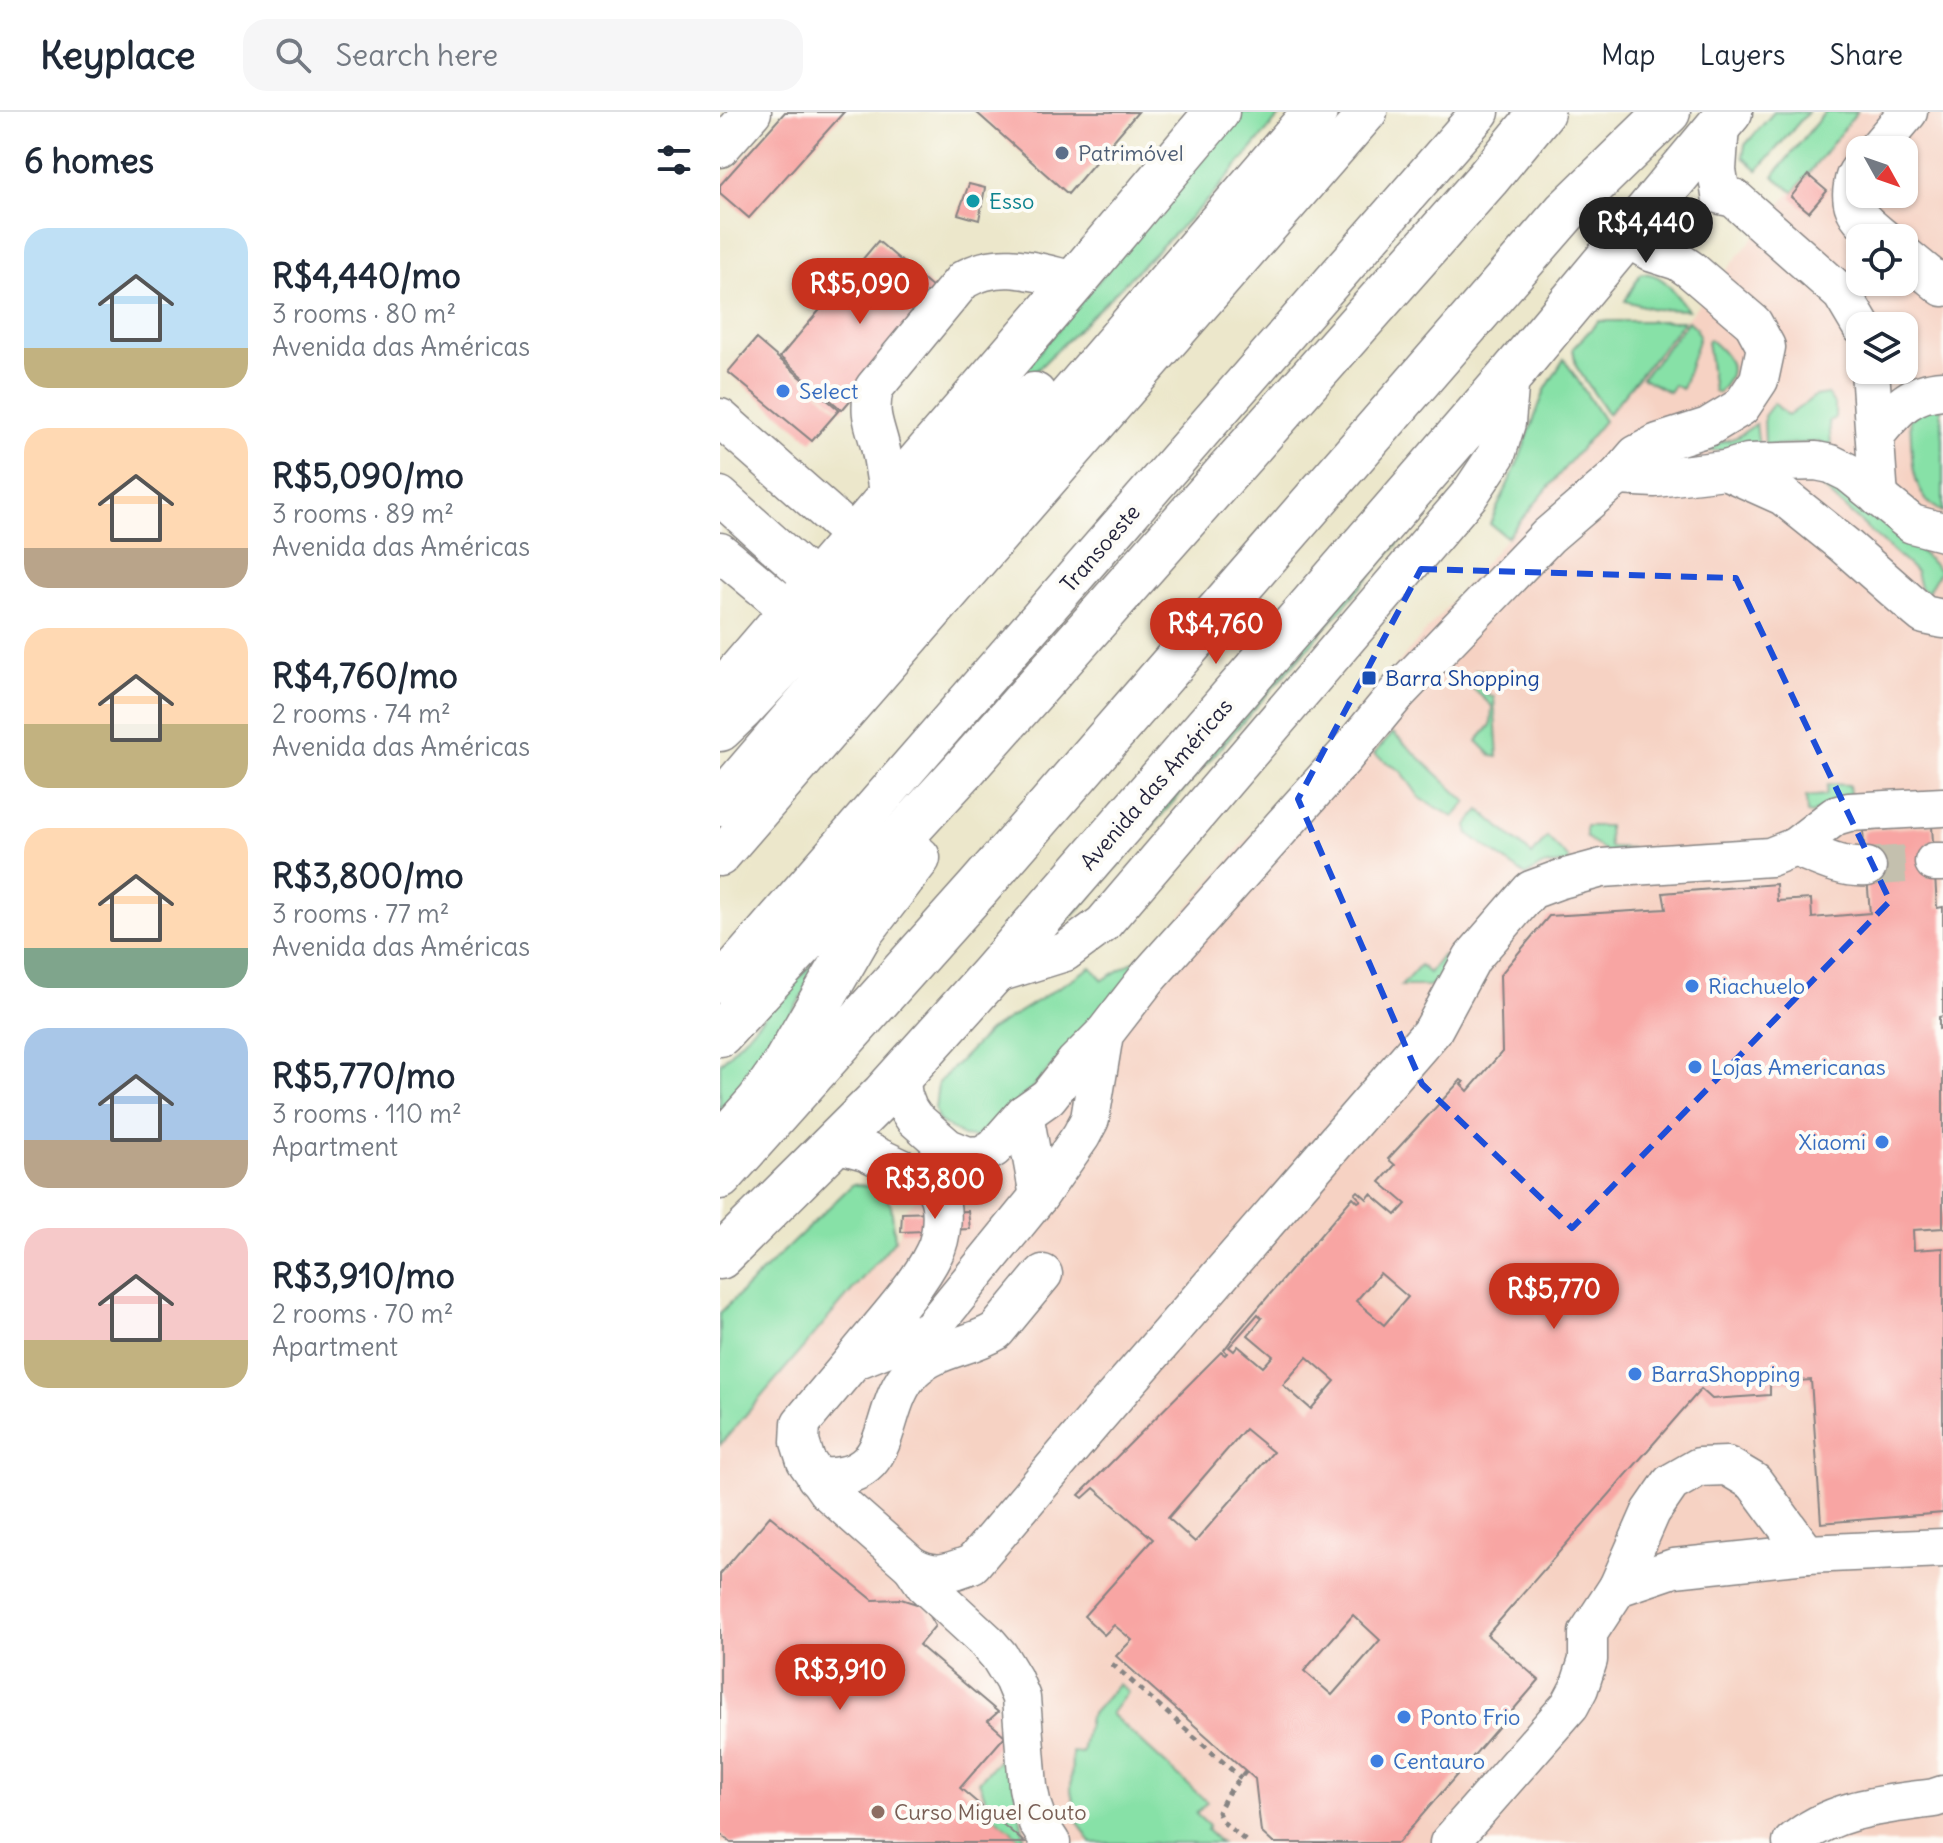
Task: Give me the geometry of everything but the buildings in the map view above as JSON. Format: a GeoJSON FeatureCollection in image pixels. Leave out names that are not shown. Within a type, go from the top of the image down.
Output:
{"type":"FeatureCollection","features":[{"type":"Feature","properties":{"kind":"main road"},"geometry":{"type":"LineString","coordinates":[[720,694],[1217,112]]}},
{"type":"Feature","properties":{"kind":"main road"},"geometry":{"type":"LineString","coordinates":[[720,804],[1315,112]]}},
{"type":"Feature","properties":{"kind":"main road"},"geometry":{"type":"LineString","coordinates":[[720,1034],[966,767],[1487,179],[1542,112]]}},
{"type":"Feature","properties":{"kind":"main road"},"geometry":{"type":"LineString","coordinates":[[1487,179],[1543,140],[1574,112]]}},
{"type":"Feature","properties":{"kind":"main road"},"geometry":{"type":"LineString","coordinates":[[720,1177],[979,887],[1566,211],[1668,112]]}},
{"type":"Feature","properties":{"kind":"main road","name":"Avenida das Américas"},"geometry":{"type":"LineString","coordinates":[[720,1257],[900,1077],[991,975],[1510,376],[1725,118]]}},
{"type":"Feature","properties":{"kind":"main road"},"geometry":{"type":"LineString","coordinates":[[720,729],[1058,369],[1123,311],[1189,259]]}},
{"type":"Feature","properties":{"kind":"main road"},"geometry":{"type":"LineString","coordinates":[[720,1145],[781,1070],[861,932],[940,827],[958,795],[966,767]]}},
{"type":"Feature","properties":{"kind":"lane"},"geometry":{"type":"LineString","coordinates":[[720,148],[752,112]]}},
{"type":"Feature","properties":{"kind":"lane"},"geometry":{"type":"LineString","coordinates":[[720,857],[1368,112]]}},
{"type":"Feature","properties":{"kind":"lane","name":"Transoeste"},"geometry":{"type":"LineString","coordinates":[[720,984],[1480,112]]}},
{"type":"Feature","properties":{"kind":"lane"},"geometry":{"type":"LineString","coordinates":[[1886,136],[1900,115]]}},
{"type":"Feature","properties":{"kind":"lane"},"geometry":{"type":"LineString","coordinates":[[1725,118],[1717,170],[1721,195],[1734,198],[1826,279],[1842,294],[1853,312]]}},
{"type":"Feature","properties":{"kind":"lane"},"geometry":{"type":"LineString","coordinates":[[1853,208],[1867,224]]}},
{"type":"Feature","properties":{"kind":"lane"},"geometry":{"type":"LineString","coordinates":[[900,1077],[903,1096],[914,1118],[948,1148],[968,1156],[982,1155],[994,1148],[1024,1114],[1048,1097],[1075,1063],[1104,1034],[1149,976],[1346,755],[1398,692],[1548,536],[1618,476],[1636,455],[1658,443],[1708,427],[1741,407],[1759,380],[1766,347],[1753,323],[1678,261],[1653,253],[1625,237]]}},
{"type":"Feature","properties":{"kind":"lane"},"geometry":{"type":"LineString","coordinates":[[1918,266],[1943,287]]}},
{"type":"Feature","properties":{"kind":"lane"},"geometry":{"type":"LineString","coordinates":[[889,499],[880,445],[872,423],[874,388],[963,280],[978,271],[1000,267],[1075,281]]}},
{"type":"Feature","properties":{"kind":"lane"},"geometry":{"type":"LineString","coordinates":[[1871,384],[1879,498]]}},
{"type":"Feature","properties":{"kind":"lane"},"geometry":{"type":"LineString","coordinates":[[1876,434],[1901,404],[1931,391],[1943,390]]}},
{"type":"Feature","properties":{"kind":"lane"},"geometry":{"type":"LineString","coordinates":[[720,418],[855,537]]}},
{"type":"Feature","properties":{"kind":"lane"},"geometry":{"type":"LineString","coordinates":[[1618,476],[1655,478],[1725,470],[1748,463],[1816,461],[1831,464],[1849,473],[1879,498],[1927,528],[1943,554]]}},
{"type":"Feature","properties":{"kind":"lane"},"geometry":{"type":"LineString","coordinates":[[1725,470],[1783,496],[1924,615],[1943,619]]}},
{"type":"Feature","properties":{"kind":"lane"},"geometry":{"type":"LineString","coordinates":[[720,496],[804,597]]}},
{"type":"Feature","properties":{"kind":"lane"},"geometry":{"type":"LineString","coordinates":[[720,552],[804,597]]}},
{"type":"Feature","properties":{"kind":"lane"},"geometry":{"type":"LineString","coordinates":[[912,1566],[926,1573],[943,1575],[972,1564],[1433,1030],[1472,958],[1531,890],[1602,868],[1770,857],[1795,847],[1835,816],[1849,812],[1943,807]]}},
{"type":"Feature","properties":{"kind":"lane"},"geometry":{"type":"LineString","coordinates":[[1795,847],[1831,862],[1854,868],[1867,867]]}},
{"type":"Feature","properties":{"kind":"lane"},"geometry":{"type":"LineString","coordinates":[[853,1361],[930,1330],[1039,1196],[1090,1119],[1104,1034]]}},
{"type":"Feature","properties":{"kind":"lane"},"geometry":{"type":"LineString","coordinates":[[1024,1114],[1039,1196]]}},
{"type":"Feature","properties":{"kind":"lane"},"geometry":{"type":"LineString","coordinates":[[836,1143],[865,1151],[932,1184],[938,1193],[941,1223],[936,1250],[922,1275],[801,1423],[800,1442],[806,1461],[827,1491],[912,1566],[925,1585],[999,1656],[1021,1698],[1028,1787],[1038,1823],[1051,1843]]}},
{"type":"Feature","properties":{"kind":"lane"},"geometry":{"type":"LineString","coordinates":[[816,1477],[830,1478],[882,1462],[898,1393],[912,1372],[926,1360],[996,1331],[1043,1274]]}},
{"type":"Feature","properties":{"kind":"lane"},"geometry":{"type":"LineString","coordinates":[[1449,1843],[1570,1705],[1588,1660],[1588,1633],[1618,1587],[1651,1512],[1671,1483],[1699,1467],[1727,1466],[1754,1482],[1807,1554]]}},
{"type":"Feature","properties":{"kind":"lane"},"geometry":{"type":"LineString","coordinates":[[1618,1587],[1674,1568],[1807,1554],[1943,1548]]}},
{"type":"Feature","properties":{"kind":"lane"},"geometry":{"type":"LineString","coordinates":[[972,1564],[969,1594],[1013,1644],[1038,1695],[1042,1797],[1061,1843]]}},
{"type":"Feature","properties":{"kind":"lane"},"geometry":{"type":"LineString","coordinates":[[1792,1843],[1830,1818],[1863,1808],[1940,1798]]}},
{"type":"Feature","properties":{"kind":"path"},"geometry":{"type":"LineString","coordinates":[[1112,1664],[1241,1778]]}},
{"type":"Feature","properties":{"kind":"path"},"geometry":{"type":"LineString","coordinates":[[1246,1771],[1228,1793],[1218,1812],[1222,1821],[1248,1843]]}},
{"type":"Feature","properties":{"kind":"highlighted area"},"geometry":{"type":"Polygon","coordinates":[[[1421,569],[1736,578],[1890,901],[1572,1228],[1422,1084],[1298,799],[1421,569]]]}},
{"type":"Feature","properties":{"kind":"shaded area"},"geometry":{"type":"Polygon","coordinates":[[[1857,112],[1943,112],[1943,1843],[720,1843],[720,1445],[901,1232],[902,1213],[1040,1080],[1501,544],[1857,112]]]}},
{"type":"Feature","properties":{"kind":"green space"},"geometry":{"type":"Polygon","coordinates":[[[1239,112],[1283,112],[1210,198],[1031,376],[1001,398],[1239,112]]]}},
{"type":"Feature","properties":{"kind":"green space"},"geometry":{"type":"Polygon","coordinates":[[[1774,112],[1808,112],[1758,170],[1743,157],[1745,145],[1774,112]]]}},
{"type":"Feature","properties":{"kind":"green space"},"geometry":{"type":"Polygon","coordinates":[[[1825,112],[1857,112],[1794,192],[1773,176],[1825,112]]]}},
{"type":"Feature","properties":{"kind":"green space"},"geometry":{"type":"Polygon","coordinates":[[[1641,273],[1663,280],[1688,310],[1654,309],[1625,301],[1641,273]]]}},
{"type":"Feature","properties":{"kind":"green space"},"geometry":{"type":"Polygon","coordinates":[[[1599,321],[1684,321],[1608,414],[1576,366],[1573,348],[1599,321]]]}},
{"type":"Feature","properties":{"kind":"green space"},"geometry":{"type":"Polygon","coordinates":[[[1688,321],[1696,328],[1699,337],[1682,389],[1674,385],[1669,392],[1642,378],[1688,321]]]}},
{"type":"Feature","properties":{"kind":"green space"},"geometry":{"type":"Polygon","coordinates":[[[1709,339],[1727,357],[1731,370],[1718,393],[1714,391],[1709,339]]]}},
{"type":"Feature","properties":{"kind":"green space"},"geometry":{"type":"Polygon","coordinates":[[[1564,359],[1604,421],[1507,537],[1490,524],[1545,390],[1564,359]]]}},
{"type":"Feature","properties":{"kind":"green space"},"geometry":{"type":"Polygon","coordinates":[[[1827,394],[1835,406],[1835,418],[1829,421],[1831,445],[1819,442],[1765,446],[1764,416],[1774,403],[1788,416],[1815,396],[1827,394]]]}},
{"type":"Feature","properties":{"kind":"green space"},"geometry":{"type":"Polygon","coordinates":[[[1940,397],[1943,512],[1927,501],[1917,483],[1912,462],[1910,419],[1940,397]]]}},
{"type":"Feature","properties":{"kind":"green space"},"geometry":{"type":"Polygon","coordinates":[[[1756,424],[1759,447],[1708,451],[1708,447],[1737,437],[1756,424]]]}},
{"type":"Feature","properties":{"kind":"green space"},"geometry":{"type":"Polygon","coordinates":[[[1485,434],[1472,457],[1334,618],[1065,922],[1485,434]]]}},
{"type":"Feature","properties":{"kind":"green space"},"geometry":{"type":"Polygon","coordinates":[[[1784,478],[1837,482],[1914,545],[1940,571],[1927,593],[1920,588],[1916,572],[1816,482],[1784,478]]]}},
{"type":"Feature","properties":{"kind":"green space"},"geometry":{"type":"Polygon","coordinates":[[[1476,670],[1488,671],[1488,696],[1494,697],[1498,757],[1492,756],[1477,741],[1491,725],[1492,706],[1467,683],[1476,670]]]}},
{"type":"Feature","properties":{"kind":"green space"},"geometry":{"type":"Polygon","coordinates":[[[1393,733],[1467,802],[1454,817],[1420,798],[1402,772],[1374,754],[1393,733]]]}},
{"type":"Feature","properties":{"kind":"green space"},"geometry":{"type":"Polygon","coordinates":[[[1828,784],[1849,785],[1850,795],[1812,814],[1807,813],[1806,797],[1826,795],[1828,784]]]}},
{"type":"Feature","properties":{"kind":"green space"},"geometry":{"type":"Polygon","coordinates":[[[1480,810],[1532,855],[1547,837],[1569,859],[1568,863],[1541,866],[1526,876],[1469,834],[1467,825],[1480,810]]]}},
{"type":"Feature","properties":{"kind":"green space"},"geometry":{"type":"Polygon","coordinates":[[[1586,826],[1608,826],[1609,847],[1634,848],[1607,853],[1586,837],[1586,826]]]}},
{"type":"Feature","properties":{"kind":"green space"},"geometry":{"type":"Polygon","coordinates":[[[827,948],[830,951],[720,1128],[720,1064],[827,948]]]}},
{"type":"Feature","properties":{"kind":"green space"},"geometry":{"type":"Polygon","coordinates":[[[1151,951],[1040,1080],[980,1138],[963,1136],[938,1120],[935,1109],[938,1083],[989,1031],[1091,967],[1103,980],[1151,951]]]}},
{"type":"Feature","properties":{"kind":"green space"},"geometry":{"type":"Polygon","coordinates":[[[1443,955],[1450,961],[1439,982],[1429,986],[1401,986],[1420,965],[1429,973],[1443,955]]]}},
{"type":"Feature","properties":{"kind":"green space"},"geometry":{"type":"Polygon","coordinates":[[[853,1184],[879,1188],[891,1205],[895,1240],[720,1445],[720,1313],[853,1184]]]}},
{"type":"Feature","properties":{"kind":"green space"},"geometry":{"type":"Polygon","coordinates":[[[1118,1684],[1128,1691],[1111,1714],[1207,1802],[1196,1814],[1221,1843],[1091,1843],[1077,1820],[1071,1791],[1072,1752],[1082,1753],[1089,1717],[1118,1684]]]}},
{"type":"Feature","properties":{"kind":"green space"},"geometry":{"type":"Polygon","coordinates":[[[1007,1752],[1024,1835],[1022,1840],[991,1814],[979,1781],[1007,1752]]]}},
{"type":"Feature","properties":{"kind":"tunnel"},"geometry":{"type":"LineString","coordinates":[[1867,867],[1934,862]]}},
{"type":"Feature","properties":{"kind":"place","name":"Patrimóvel"},"geometry":{"type":"Point","coordinates":[1062,153]}},
{"type":"Feature","properties":{"kind":"place","name":"Esso"},"geometry":{"type":"Point","coordinates":[973,201]}},
{"type":"Feature","properties":{"kind":"place","name":"Select"},"geometry":{"type":"Point","coordinates":[783,391]}},
{"type":"Feature","properties":{"kind":"place","name":"Barra Shopping"},"geometry":{"type":"Point","coordinates":[1369,678]}},
{"type":"Feature","properties":{"kind":"place","name":"Riachuelo"},"geometry":{"type":"Point","coordinates":[1692,986]}},
{"type":"Feature","properties":{"kind":"place","name":"Lojas Americanas"},"geometry":{"type":"Point","coordinates":[1695,1067]}},
{"type":"Feature","properties":{"kind":"place","name":"Xiaomi"},"geometry":{"type":"Point","coordinates":[1882,1142]}},
{"type":"Feature","properties":{"kind":"place","name":"BarraShopping"},"geometry":{"type":"Point","coordinates":[1635,1374]}},
{"type":"Feature","properties":{"kind":"place","name":"Ponto Frio"},"geometry":{"type":"Point","coordinates":[1404,1717]}},
{"type":"Feature","properties":{"kind":"place","name":"Centauro"},"geometry":{"type":"Point","coordinates":[1377,1761]}},
{"type":"Feature","properties":{"kind":"place","name":"Curso Miguel Couto"},"geometry":{"type":"Point","coordinates":[878,1812]}}]}
